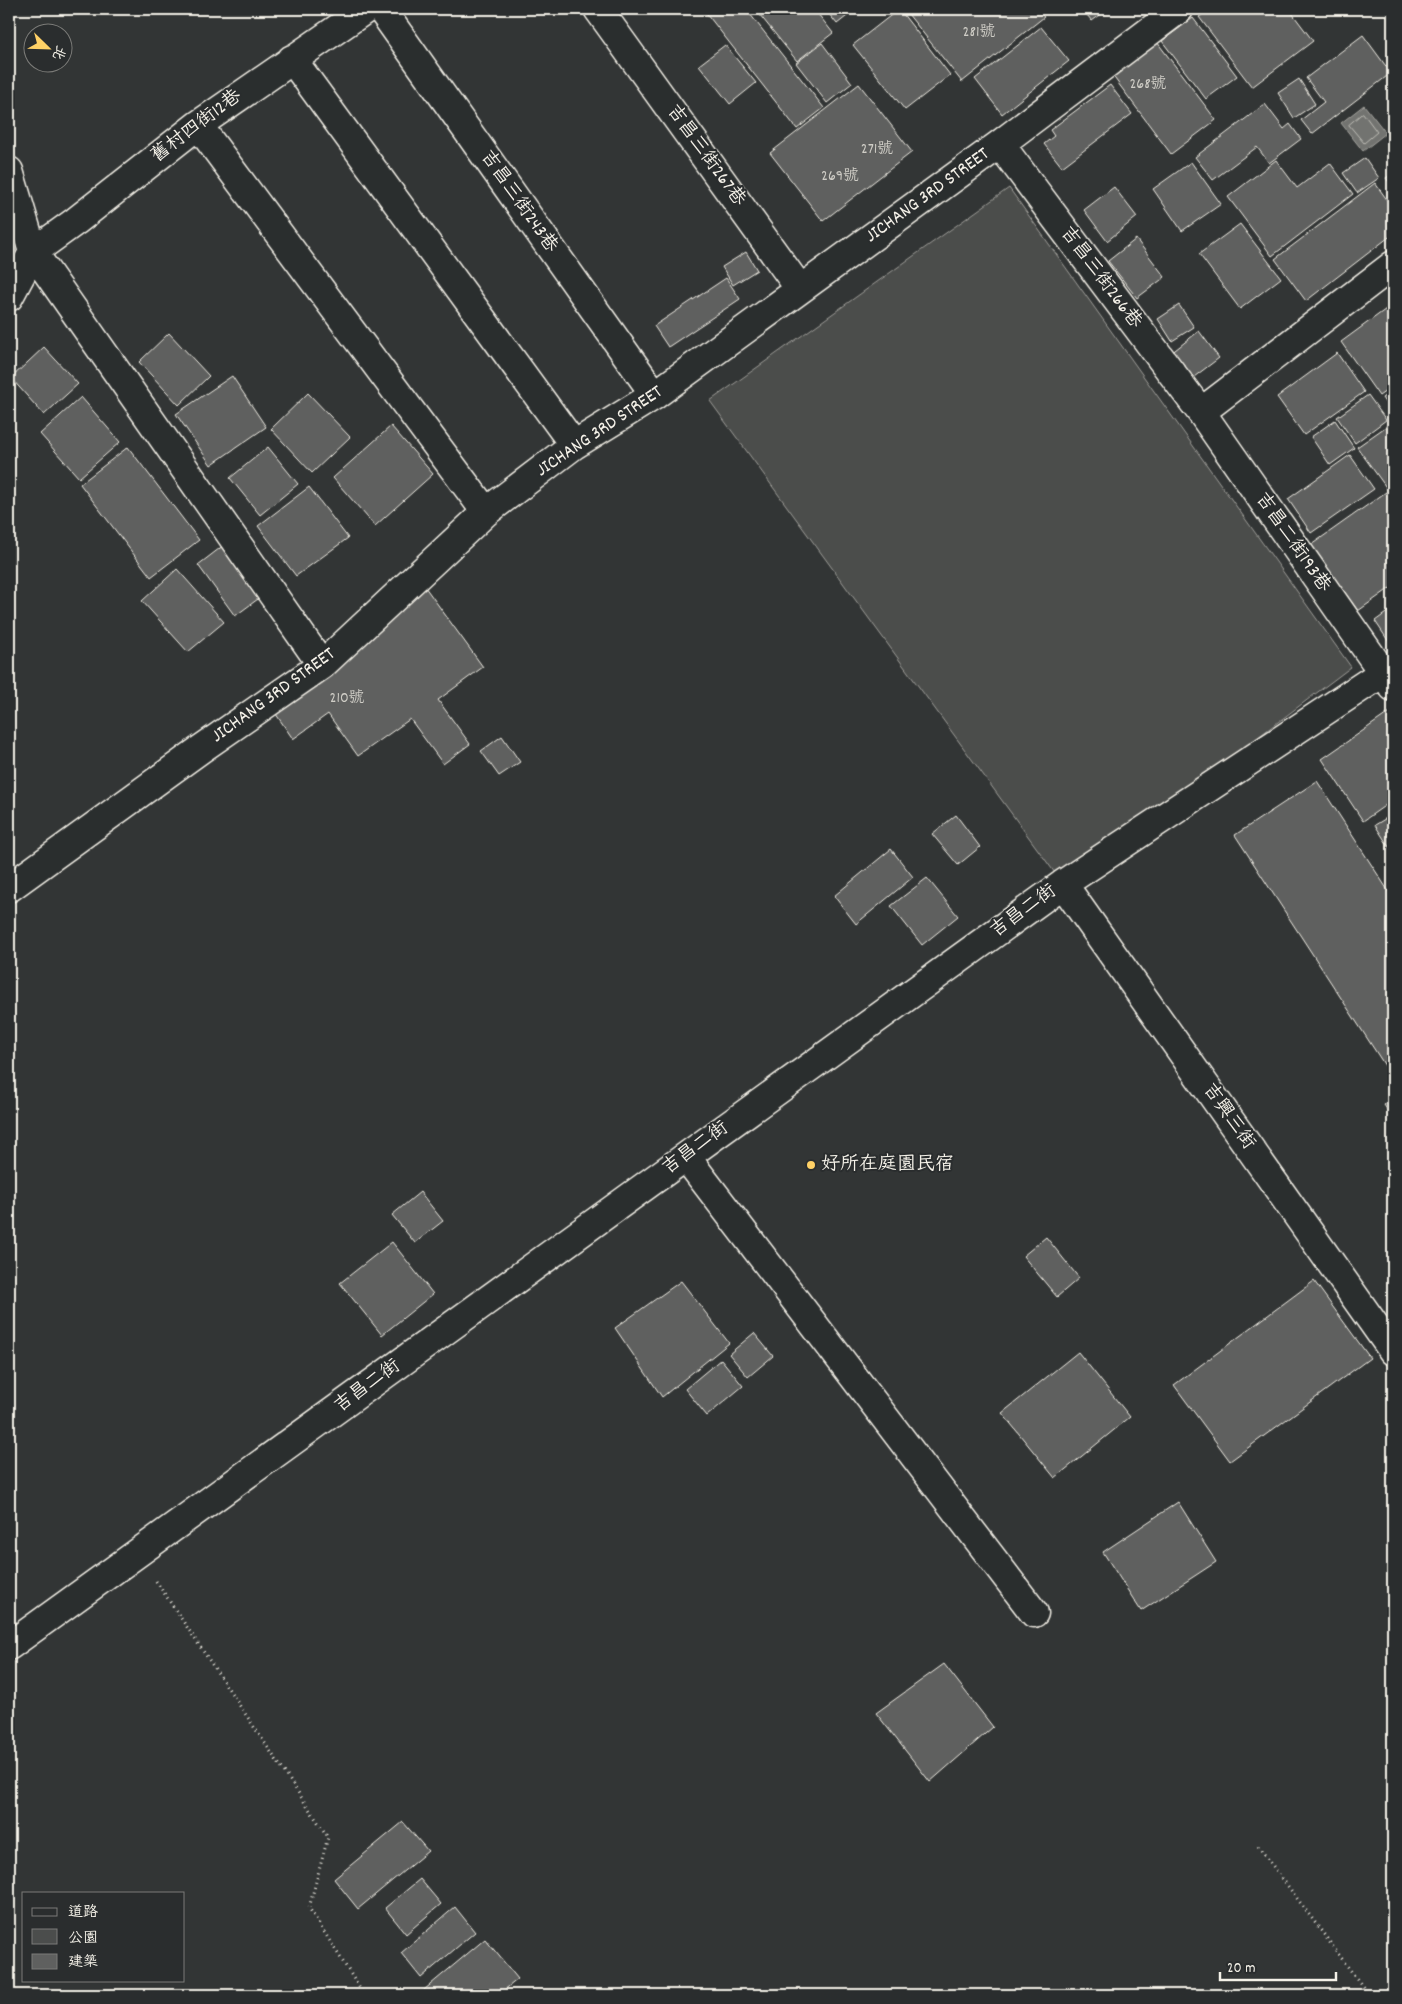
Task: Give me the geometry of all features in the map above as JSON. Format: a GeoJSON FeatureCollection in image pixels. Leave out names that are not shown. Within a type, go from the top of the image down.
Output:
{"type":"FeatureCollection","features":[{"type":"Feature","properties":{"kind":"street","name":"舊村四街12巷"},"geometry":{"type":"LineString","coordinates":[[34,252],[198,124],[366,9]]}},
{"type":"Feature","properties":{"kind":"street","name":"吉昌三街243巷"},"geometry":{"type":"LineString","coordinates":[[381,9],[655,395]]}},
{"type":"Feature","properties":{"kind":"street","name":"JICHANG 3RD STREET"},"geometry":{"type":"LineString","coordinates":[[9,888],[322,665],[486,512],[574,445],[655,395],[1000,144],[1179,9]]}},
{"type":"Feature","properties":{"kind":"street","name":"吉昌三街267巷"},"geometry":{"type":"LineString","coordinates":[[603,16],[800,289]]}},
{"type":"Feature","properties":{"kind":"street"},"geometry":{"type":"LineString","coordinates":[[292,59],[574,445]]}},
{"type":"Feature","properties":{"kind":"street"},"geometry":{"type":"LineString","coordinates":[[198,124],[486,512]]}},
{"type":"Feature","properties":{"kind":"street","name":"吉昌三街266巷"},"geometry":{"type":"LineString","coordinates":[[1000,144],[1201,412]]}},
{"type":"Feature","properties":{"kind":"street"},"geometry":{"type":"LineString","coordinates":[[9,171],[34,252],[322,665]]}},
{"type":"Feature","properties":{"kind":"street"},"geometry":{"type":"LineString","coordinates":[[9,297],[34,252]]}},
{"type":"Feature","properties":{"kind":"street"},"geometry":{"type":"LineString","coordinates":[[1201,412],[1393,266]]}},
{"type":"Feature","properties":{"kind":"street","name":"吉昌二街193巷"},"geometry":{"type":"LineString","coordinates":[[1201,412],[1390,676]]}},
{"type":"Feature","properties":{"kind":"street","name":"吉昌二街"},"geometry":{"type":"LineString","coordinates":[[9,1646],[1064,884],[1390,676]]}},
{"type":"Feature","properties":{"kind":"street","name":"吉興三街"},"geometry":{"type":"LineString","coordinates":[[1064,884],[1393,1351]]}},
{"type":"Feature","properties":{"kind":"street"},"geometry":{"type":"LineString","coordinates":[[686,1157],[1034,1613]]}},
{"type":"Feature","properties":{"kind":"path"},"geometry":{"type":"LineString","coordinates":[[137,1553],[328,1837],[309,1908],[364,1995]]}},
{"type":"Feature","properties":{"kind":"path"},"geometry":{"type":"LineString","coordinates":[[1258,1846],[1369,1995]]}},
{"type":"Feature","properties":{"kind":"green space"},"geometry":{"type":"Polygon","coordinates":[[[1009,188],[1351,667],[1063,884],[710,401],[1009,188]]]}},
{"type":"Feature","properties":{"kind":"water"},"geometry":{"type":"Polygon","coordinates":[[[1364,105],[1386,133],[1363,151],[1341,123],[1364,105]]]}},
{"type":"Feature","properties":{"kind":"building"},"geometry":{"type":"Polygon","coordinates":[[[703,9],[746,9],[824,108],[797,129],[703,9]]]}},
{"type":"Feature","properties":{"kind":"building"},"geometry":{"type":"Polygon","coordinates":[[[755,9],[814,9],[833,33],[797,61],[755,9]]]}},
{"type":"Feature","properties":{"kind":"building"},"geometry":{"type":"Polygon","coordinates":[[[825,9],[856,9],[837,24],[825,9]]]}},
{"type":"Feature","properties":{"kind":"building"},"geometry":{"type":"Polygon","coordinates":[[[899,9],[950,75],[905,110],[853,45],[899,9]]]}},
{"type":"Feature","properties":{"kind":"building"},"geometry":{"type":"Polygon","coordinates":[[[904,9],[1037,9],[1044,17],[962,82],[904,9]]]}},
{"type":"Feature","properties":{"kind":"building"},"geometry":{"type":"Polygon","coordinates":[[[1082,9],[1108,9],[1092,21],[1082,9]]]}},
{"type":"Feature","properties":{"kind":"building"},"geometry":{"type":"Polygon","coordinates":[[[1210,9],[1289,9],[1313,41],[1252,87],[1199,17],[1210,9]]]}},
{"type":"Feature","properties":{"kind":"building"},"geometry":{"type":"Polygon","coordinates":[[[1193,18],[1237,76],[1206,99],[1162,41],[1193,18]]]}},
{"type":"Feature","properties":{"kind":"building"},"geometry":{"type":"Polygon","coordinates":[[[1041,27],[1069,61],[1002,114],[975,79],[1041,27]]]}},
{"type":"Feature","properties":{"kind":"building"},"geometry":{"type":"Polygon","coordinates":[[[1363,35],[1391,73],[1312,134],[1301,120],[1324,102],[1306,78],[1363,35]]]}},
{"type":"Feature","properties":{"kind":"building"},"geometry":{"type":"Polygon","coordinates":[[[1154,38],[1216,120],[1171,154],[1109,71],[1154,38]]]}},
{"type":"Feature","properties":{"kind":"building"},"geometry":{"type":"Polygon","coordinates":[[[822,43],[852,83],[827,103],[796,63],[822,43]]]}},
{"type":"Feature","properties":{"kind":"building"},"geometry":{"type":"Polygon","coordinates":[[[725,45],[756,83],[730,104],[699,65],[725,45]]]}},
{"type":"Feature","properties":{"kind":"building"},"geometry":{"type":"Polygon","coordinates":[[[1299,79],[1315,104],[1294,118],[1278,93],[1299,79]]]}},
{"type":"Feature","properties":{"kind":"building"},"geometry":{"type":"Polygon","coordinates":[[[859,84],[912,152],[823,221],[770,153],[859,84]]]}},
{"type":"Feature","properties":{"kind":"building"},"geometry":{"type":"Polygon","coordinates":[[[1110,85],[1132,114],[1062,167],[1044,144],[1054,136],[1050,130],[1110,85]]]}},
{"type":"Feature","properties":{"kind":"building"},"geometry":{"type":"Polygon","coordinates":[[[1265,104],[1284,129],[1290,124],[1301,139],[1269,163],[1257,147],[1213,180],[1195,157],[1265,104]]]}},
{"type":"Feature","properties":{"kind":"building"},"geometry":{"type":"Polygon","coordinates":[[[1393,137],[1393,150],[1387,141],[1393,137]]]}},
{"type":"Feature","properties":{"kind":"building"},"geometry":{"type":"Polygon","coordinates":[[[1365,158],[1379,178],[1357,193],[1343,173],[1365,158]]]}},
{"type":"Feature","properties":{"kind":"building"},"geometry":{"type":"Polygon","coordinates":[[[1276,160],[1297,188],[1330,163],[1353,194],[1272,256],[1228,197],[1276,160]]]}},
{"type":"Feature","properties":{"kind":"building"},"geometry":{"type":"Polygon","coordinates":[[[1191,162],[1221,204],[1182,231],[1153,189],[1191,162]]]}},
{"type":"Feature","properties":{"kind":"building"},"geometry":{"type":"Polygon","coordinates":[[[1393,173],[1393,187],[1386,178],[1393,173]]]}},
{"type":"Feature","properties":{"kind":"building"},"geometry":{"type":"Polygon","coordinates":[[[1375,183],[1393,208],[1393,234],[1306,301],[1275,259],[1375,183]]]}},
{"type":"Feature","properties":{"kind":"building"},"geometry":{"type":"Polygon","coordinates":[[[1114,187],[1137,217],[1107,241],[1084,210],[1114,187]]]}},
{"type":"Feature","properties":{"kind":"building"},"geometry":{"type":"Polygon","coordinates":[[[1240,224],[1281,278],[1240,309],[1199,254],[1240,224]]]}},
{"type":"Feature","properties":{"kind":"building"},"geometry":{"type":"Polygon","coordinates":[[[1136,239],[1165,277],[1137,298],[1108,261],[1136,239]]]}},
{"type":"Feature","properties":{"kind":"building"},"geometry":{"type":"Polygon","coordinates":[[[746,252],[757,270],[733,285],[722,267],[746,252]]]}},
{"type":"Feature","properties":{"kind":"building"},"geometry":{"type":"Polygon","coordinates":[[[726,278],[740,299],[668,347],[654,326],[726,278]]]}},
{"type":"Feature","properties":{"kind":"building"},"geometry":{"type":"Polygon","coordinates":[[[1393,304],[1393,386],[1379,396],[1341,342],[1393,304]]]}},
{"type":"Feature","properties":{"kind":"building"},"geometry":{"type":"Polygon","coordinates":[[[1179,305],[1194,327],[1172,341],[1158,319],[1179,305]]]}},
{"type":"Feature","properties":{"kind":"building"},"geometry":{"type":"Polygon","coordinates":[[[1199,331],[1219,358],[1190,380],[1170,354],[1199,331]]]}},
{"type":"Feature","properties":{"kind":"building"},"geometry":{"type":"Polygon","coordinates":[[[169,333],[209,376],[179,405],[139,362],[169,333]]]}},
{"type":"Feature","properties":{"kind":"building"},"geometry":{"type":"Polygon","coordinates":[[[44,347],[78,384],[44,415],[11,378],[44,347]]]}},
{"type":"Feature","properties":{"kind":"building"},"geometry":{"type":"Polygon","coordinates":[[[1337,353],[1364,392],[1304,435],[1277,397],[1337,353]]]}},
{"type":"Feature","properties":{"kind":"building"},"geometry":{"type":"Polygon","coordinates":[[[232,376],[266,427],[211,465],[176,414],[232,376]]]}},
{"type":"Feature","properties":{"kind":"building"},"geometry":{"type":"Polygon","coordinates":[[[1393,390],[1393,409],[1391,411],[1382,398],[1393,390]]]}},
{"type":"Feature","properties":{"kind":"building"},"geometry":{"type":"Polygon","coordinates":[[[308,393],[350,437],[312,473],[271,429],[308,393]]]}},
{"type":"Feature","properties":{"kind":"building"},"geometry":{"type":"Polygon","coordinates":[[[1368,395],[1386,420],[1355,443],[1337,417],[1368,395]]]}},
{"type":"Feature","properties":{"kind":"building"},"geometry":{"type":"Polygon","coordinates":[[[81,397],[120,442],[79,478],[40,434],[81,397]]]}},
{"type":"Feature","properties":{"kind":"building"},"geometry":{"type":"Polygon","coordinates":[[[1335,420],[1354,448],[1330,465],[1311,437],[1335,420]]]}},
{"type":"Feature","properties":{"kind":"building"},"geometry":{"type":"Polygon","coordinates":[[[1391,423],[1393,426],[1393,486],[1388,490],[1357,447],[1391,423]]]}},
{"type":"Feature","properties":{"kind":"building"},"geometry":{"type":"Polygon","coordinates":[[[391,426],[433,474],[375,526],[333,478],[391,426]]]}},
{"type":"Feature","properties":{"kind":"building"},"geometry":{"type":"Polygon","coordinates":[[[128,447],[199,540],[151,577],[80,484],[128,447]]]}},
{"type":"Feature","properties":{"kind":"building"},"geometry":{"type":"Polygon","coordinates":[[[268,447],[298,484],[260,515],[230,478],[268,447]]]}},
{"type":"Feature","properties":{"kind":"building"},"geometry":{"type":"Polygon","coordinates":[[[1350,455],[1374,489],[1311,533],[1288,499],[1350,455]]]}},
{"type":"Feature","properties":{"kind":"building"},"geometry":{"type":"Polygon","coordinates":[[[309,487],[348,538],[296,576],[258,526],[309,487]]]}},
{"type":"Feature","properties":{"kind":"building"},"geometry":{"type":"Polygon","coordinates":[[[1386,492],[1393,501],[1393,586],[1358,611],[1311,545],[1386,492]]]}},
{"type":"Feature","properties":{"kind":"building"},"geometry":{"type":"Polygon","coordinates":[[[224,545],[262,596],[235,616],[198,565],[224,545]]]}},
{"type":"Feature","properties":{"kind":"building"},"geometry":{"type":"Polygon","coordinates":[[[177,569],[224,622],[188,652],[142,601],[177,569]]]}},
{"type":"Feature","properties":{"kind":"building"},"geometry":{"type":"Polygon","coordinates":[[[425,587],[483,667],[438,700],[470,744],[443,764],[410,719],[358,756],[328,714],[293,739],[267,701],[425,587]]]}},
{"type":"Feature","properties":{"kind":"building"},"geometry":{"type":"Polygon","coordinates":[[[1393,608],[1393,648],[1375,621],[1393,608]]]}},
{"type":"Feature","properties":{"kind":"building"},"geometry":{"type":"Polygon","coordinates":[[[1393,710],[1393,800],[1363,821],[1322,759],[1393,710]]]}},
{"type":"Feature","properties":{"kind":"building"},"geometry":{"type":"Polygon","coordinates":[[[502,736],[520,762],[499,776],[481,751],[502,736]]]}},
{"type":"Feature","properties":{"kind":"building"},"geometry":{"type":"Polygon","coordinates":[[[1317,781],[1393,898],[1393,1078],[1235,835],[1317,781]]]}},
{"type":"Feature","properties":{"kind":"building"},"geometry":{"type":"Polygon","coordinates":[[[1393,814],[1393,853],[1375,825],[1393,814]]]}},
{"type":"Feature","properties":{"kind":"building"},"geometry":{"type":"Polygon","coordinates":[[[956,815],[980,847],[958,865],[932,834],[956,815]]]}},
{"type":"Feature","properties":{"kind":"building"},"geometry":{"type":"Polygon","coordinates":[[[891,849],[913,877],[856,924],[834,896],[891,849]]]}},
{"type":"Feature","properties":{"kind":"building"},"geometry":{"type":"Polygon","coordinates":[[[927,878],[958,916],[922,945],[891,906],[927,878]]]}},
{"type":"Feature","properties":{"kind":"building"},"geometry":{"type":"Polygon","coordinates":[[[1393,1099],[1393,1118],[1384,1105],[1393,1099]]]}},
{"type":"Feature","properties":{"kind":"building"},"geometry":{"type":"Polygon","coordinates":[[[420,1192],[443,1221],[415,1243],[392,1215],[420,1192]]]}},
{"type":"Feature","properties":{"kind":"building"},"geometry":{"type":"Polygon","coordinates":[[[1046,1237],[1079,1278],[1057,1297],[1023,1256],[1046,1237]]]}},
{"type":"Feature","properties":{"kind":"building"},"geometry":{"type":"Polygon","coordinates":[[[392,1242],[433,1294],[382,1335],[340,1283],[392,1242]]]}},
{"type":"Feature","properties":{"kind":"building"},"geometry":{"type":"Polygon","coordinates":[[[681,1281],[729,1343],[662,1397],[615,1328],[681,1281]]]}},
{"type":"Feature","properties":{"kind":"building"},"geometry":{"type":"Polygon","coordinates":[[[1314,1281],[1370,1358],[1230,1461],[1174,1385],[1314,1281]]]}},
{"type":"Feature","properties":{"kind":"building"},"geometry":{"type":"Polygon","coordinates":[[[754,1333],[773,1356],[748,1377],[729,1354],[754,1333]]]}},
{"type":"Feature","properties":{"kind":"building"},"geometry":{"type":"Polygon","coordinates":[[[1078,1352],[1130,1417],[1055,1478],[1002,1413],[1078,1352]]]}},
{"type":"Feature","properties":{"kind":"building"},"geometry":{"type":"Polygon","coordinates":[[[721,1359],[743,1386],[707,1416],[685,1389],[721,1359]]]}},
{"type":"Feature","properties":{"kind":"building"},"geometry":{"type":"Polygon","coordinates":[[[1178,1502],[1216,1562],[1141,1611],[1103,1552],[1178,1502]]]}},
{"type":"Feature","properties":{"kind":"building"},"geometry":{"type":"Polygon","coordinates":[[[944,1664],[993,1727],[930,1782],[876,1713],[944,1664]]]}},
{"type":"Feature","properties":{"kind":"building"},"geometry":{"type":"Polygon","coordinates":[[[403,1822],[428,1851],[358,1909],[334,1879],[403,1822]]]}},
{"type":"Feature","properties":{"kind":"building"},"geometry":{"type":"Polygon","coordinates":[[[420,1879],[441,1904],[406,1934],[385,1908],[420,1879]]]}},
{"type":"Feature","properties":{"kind":"building"},"geometry":{"type":"Polygon","coordinates":[[[455,1907],[475,1932],[421,1978],[401,1953],[455,1907]]]}},
{"type":"Feature","properties":{"kind":"building"},"geometry":{"type":"Polygon","coordinates":[[[485,1939],[518,1979],[498,1995],[418,1995],[485,1939]]]}},
{"type":"Feature","properties":{"kind":"place","name":"好所在庭園民宿"},"geometry":{"type":"Point","coordinates":[811,1165]}}]}
